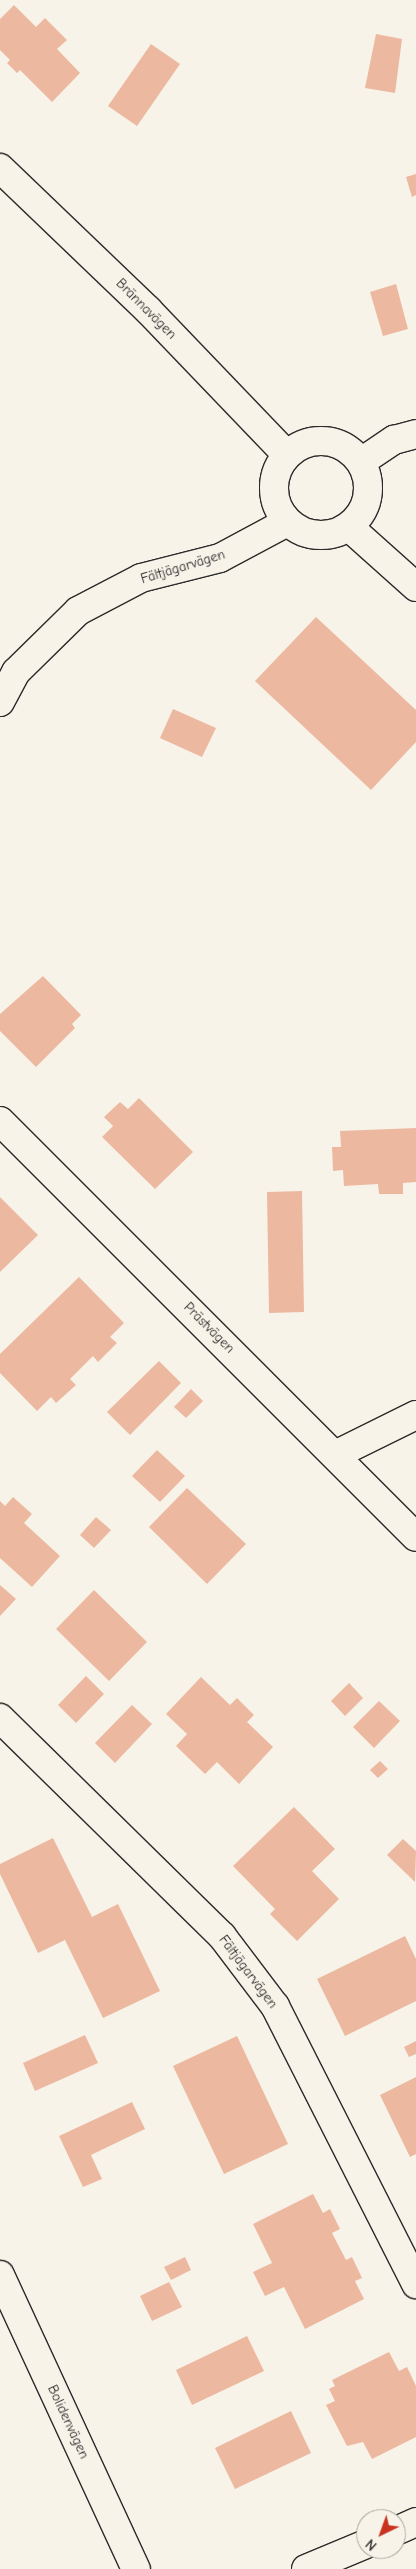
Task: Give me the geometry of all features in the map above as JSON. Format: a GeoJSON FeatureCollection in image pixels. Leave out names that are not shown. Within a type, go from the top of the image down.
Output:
{"type":"FeatureCollection","features":[{"type":"Feature","properties":{"kind":"street","name":"Brännavägen"},"geometry":{"type":"LineString","coordinates":[[0,168],[148,310],[287,455]]}},
{"type":"Feature","properties":{"kind":"street"},"geometry":{"type":"LineString","coordinates":[[361,462],[394,440],[416,434]]}},
{"type":"Feature","properties":{"kind":"street"},"geometry":{"type":"LineString","coordinates":[[326,441],[340,445],[361,462],[368,486],[367,500],[349,527],[324,536],[298,530],[287,522],[274,493],[275,477],[287,455],[310,442],[326,441]]}},
{"type":"Feature","properties":{"kind":"street","name":"Fältjägarvägen"},"geometry":{"type":"LineString","coordinates":[[0,702],[16,672],[78,611],[141,578],[220,558],[287,522]]}},
{"type":"Feature","properties":{"kind":"street"},"geometry":{"type":"LineString","coordinates":[[349,527],[416,587]]}},
{"type":"Feature","properties":{"kind":"street","name":"Prästvägen"},"geometry":{"type":"LineString","coordinates":[[0,1121],[336,1454],[416,1536]]}},
{"type":"Feature","properties":{"kind":"street"},"geometry":{"type":"LineString","coordinates":[[336,1454],[416,1415]]}},
{"type":"Feature","properties":{"kind":"street","name":"Fältjägarvägen"},"geometry":{"type":"LineString","coordinates":[[0,1718],[222,1936],[275,2006],[416,2284]]}},
{"type":"Feature","properties":{"kind":"street","name":"Bolidenvägen"},"geometry":{"type":"LineString","coordinates":[[0,2275],[136,2569]]}},
{"type":"Feature","properties":{"kind":"street"},"geometry":{"type":"LineString","coordinates":[[306,2569],[356,2548]]}},
{"type":"Feature","properties":{"kind":"building"},"geometry":{"type":"Polygon","coordinates":[[[14,5],[36,27],[45,18],[67,40],[57,49],[80,73],[52,102],[20,70],[17,73],[7,63],[10,60],[0,50],[0,19],[14,5]]]}},
{"type":"Feature","properties":{"kind":"building"},"geometry":{"type":"Polygon","coordinates":[[[376,34],[402,39],[395,93],[365,88],[376,34]]]}},
{"type":"Feature","properties":{"kind":"building"},"geometry":{"type":"Polygon","coordinates":[[[151,44],[180,64],[137,126],[108,106],[151,44]]]}},
{"type":"Feature","properties":{"kind":"building"},"geometry":{"type":"Polygon","coordinates":[[[416,174],[416,195],[412,197],[406,177],[416,174]]]}},
{"type":"Feature","properties":{"kind":"building"},"geometry":{"type":"Polygon","coordinates":[[[396,284],[408,329],[383,336],[370,292],[396,284]]]}},
{"type":"Feature","properties":{"kind":"building"},"geometry":{"type":"Polygon","coordinates":[[[316,617],[416,710],[416,742],[371,790],[255,681],[316,617]]]}},
{"type":"Feature","properties":{"kind":"building"},"geometry":{"type":"Polygon","coordinates":[[[173,709],[216,728],[202,757],[160,738],[173,709]]]}},
{"type":"Feature","properties":{"kind":"building"},"geometry":{"type":"Polygon","coordinates":[[[43,976],[81,1015],[72,1024],[75,1028],[36,1067],[0,1031],[0,1014],[43,976]]]}},
{"type":"Feature","properties":{"kind":"building"},"geometry":{"type":"Polygon","coordinates":[[[139,1098],[193,1152],[155,1189],[102,1137],[113,1126],[104,1117],[120,1102],[128,1109],[139,1098]]]}},
{"type":"Feature","properties":{"kind":"building"},"geometry":{"type":"Polygon","coordinates":[[[416,1128],[416,1182],[403,1183],[403,1194],[379,1194],[378,1184],[344,1186],[343,1170],[333,1171],[332,1147],[341,1147],[340,1131],[416,1128]]]}},
{"type":"Feature","properties":{"kind":"building"},"geometry":{"type":"Polygon","coordinates":[[[302,1191],[304,1312],[269,1313],[267,1192],[302,1191]]]}},
{"type":"Feature","properties":{"kind":"building"},"geometry":{"type":"Polygon","coordinates":[[[0,1197],[38,1235],[0,1272],[0,1197]]]}},
{"type":"Feature","properties":{"kind":"building"},"geometry":{"type":"Polygon","coordinates":[[[79,1277],[124,1323],[110,1337],[117,1343],[98,1362],[93,1356],[70,1379],[76,1385],[56,1403],[51,1397],[37,1411],[0,1373],[0,1354],[79,1277]]]}},
{"type":"Feature","properties":{"kind":"building"},"geometry":{"type":"Polygon","coordinates":[[[159,1361],[181,1383],[130,1435],[107,1412],[159,1361]]]}},
{"type":"Feature","properties":{"kind":"building"},"geometry":{"type":"Polygon","coordinates":[[[191,1389],[203,1401],[186,1418],[174,1407],[191,1389]]]}},
{"type":"Feature","properties":{"kind":"building"},"geometry":{"type":"Polygon","coordinates":[[[157,1450],[185,1476],[160,1502],[132,1476],[157,1450]]]}},
{"type":"Feature","properties":{"kind":"building"},"geometry":{"type":"Polygon","coordinates":[[[187,1488],[246,1544],[207,1584],[149,1527],[187,1488]]]}},
{"type":"Feature","properties":{"kind":"building"},"geometry":{"type":"Polygon","coordinates":[[[13,1497],[32,1514],[24,1523],[60,1556],[32,1587],[0,1558],[0,1501],[5,1506],[13,1497]]]}},
{"type":"Feature","properties":{"kind":"building"},"geometry":{"type":"Polygon","coordinates":[[[96,1517],[111,1530],[94,1548],[80,1535],[96,1517]]]}},
{"type":"Feature","properties":{"kind":"building"},"geometry":{"type":"Polygon","coordinates":[[[0,1585],[16,1599],[0,1616],[0,1585]]]}},
{"type":"Feature","properties":{"kind":"building"},"geometry":{"type":"Polygon","coordinates":[[[94,1590],[147,1642],[109,1681],[56,1629],[94,1590]]]}},
{"type":"Feature","properties":{"kind":"building"},"geometry":{"type":"Polygon","coordinates":[[[86,1676],[104,1694],[76,1723],[58,1705],[86,1676]]]}},
{"type":"Feature","properties":{"kind":"building"},"geometry":{"type":"Polygon","coordinates":[[[201,1677],[230,1705],[237,1698],[254,1715],[247,1722],[273,1747],[239,1784],[217,1762],[205,1774],[176,1746],[187,1734],[166,1714],[201,1677]]]}},
{"type":"Feature","properties":{"kind":"building"},"geometry":{"type":"Polygon","coordinates":[[[349,1683],[363,1698],[345,1716],[331,1701],[349,1683]]]}},
{"type":"Feature","properties":{"kind":"building"},"geometry":{"type":"Polygon","coordinates":[[[379,1701],[400,1721],[374,1748],[353,1727],[379,1701]]]}},
{"type":"Feature","properties":{"kind":"building"},"geometry":{"type":"Polygon","coordinates":[[[132,1705],[152,1724],[115,1763],[95,1743],[132,1705]]]}},
{"type":"Feature","properties":{"kind":"building"},"geometry":{"type":"Polygon","coordinates":[[[380,1761],[388,1769],[378,1778],[370,1770],[380,1761]]]}},
{"type":"Feature","properties":{"kind":"building"},"geometry":{"type":"Polygon","coordinates":[[[294,1807],[335,1849],[312,1871],[339,1899],[297,1941],[270,1914],[275,1909],[233,1866],[294,1807]]]}},
{"type":"Feature","properties":{"kind":"building"},"geometry":{"type":"Polygon","coordinates":[[[53,1838],[92,1917],[118,1904],[160,1991],[103,2018],[65,1940],[38,1953],[0,1874],[0,1864],[53,1838]]]}},
{"type":"Feature","properties":{"kind":"building"},"geometry":{"type":"Polygon","coordinates":[[[403,1839],[416,1851],[415,1882],[387,1855],[403,1839]]]}},
{"type":"Feature","properties":{"kind":"building"},"geometry":{"type":"Polygon","coordinates":[[[405,1936],[416,1959],[416,2001],[345,2036],[317,1979],[405,1936]]]}},
{"type":"Feature","properties":{"kind":"building"},"geometry":{"type":"Polygon","coordinates":[[[85,2035],[98,2063],[35,2091],[23,2063],[85,2035]]]}},
{"type":"Feature","properties":{"kind":"building"},"geometry":{"type":"Polygon","coordinates":[[[237,2036],[288,2144],[224,2174],[173,2066],[237,2036]]]}},
{"type":"Feature","properties":{"kind":"building"},"geometry":{"type":"Polygon","coordinates":[[[416,2041],[416,2054],[409,2057],[404,2047],[416,2041]]]}},
{"type":"Feature","properties":{"kind":"building"},"geometry":{"type":"Polygon","coordinates":[[[416,2077],[416,2154],[410,2157],[380,2095],[416,2077]]]}},
{"type":"Feature","properties":{"kind":"building"},"geometry":{"type":"Polygon","coordinates":[[[132,2102],[145,2129],[91,2155],[102,2179],[83,2187],[59,2136],[132,2102]]]}},
{"type":"Feature","properties":{"kind":"building"},"geometry":{"type":"Polygon","coordinates":[[[313,2194],[323,2213],[330,2209],[340,2229],[332,2233],[346,2260],[352,2257],[362,2278],[355,2281],[364,2299],[305,2329],[284,2287],[265,2296],[253,2272],[272,2263],[253,2224],[313,2194]]]}},
{"type":"Feature","properties":{"kind":"building"},"geometry":{"type":"Polygon","coordinates":[[[185,2257],[191,2270],[171,2280],[164,2267],[185,2257]]]}},
{"type":"Feature","properties":{"kind":"building"},"geometry":{"type":"Polygon","coordinates":[[[169,2282],[182,2307],[152,2321],[140,2296],[169,2282]]]}},
{"type":"Feature","properties":{"kind":"building"},"geometry":{"type":"Polygon","coordinates":[[[247,2336],[264,2371],[192,2405],[176,2370],[247,2336]]]}},
{"type":"Feature","properties":{"kind":"building"},"geometry":{"type":"Polygon","coordinates":[[[389,2352],[399,2371],[407,2367],[416,2386],[416,2437],[372,2459],[363,2442],[347,2446],[326,2405],[335,2401],[329,2389],[335,2386],[332,2380],[389,2352]]]}},
{"type":"Feature","properties":{"kind":"building"},"geometry":{"type":"Polygon","coordinates":[[[291,2411],[311,2453],[235,2489],[215,2448],[291,2411]]]}}]}
